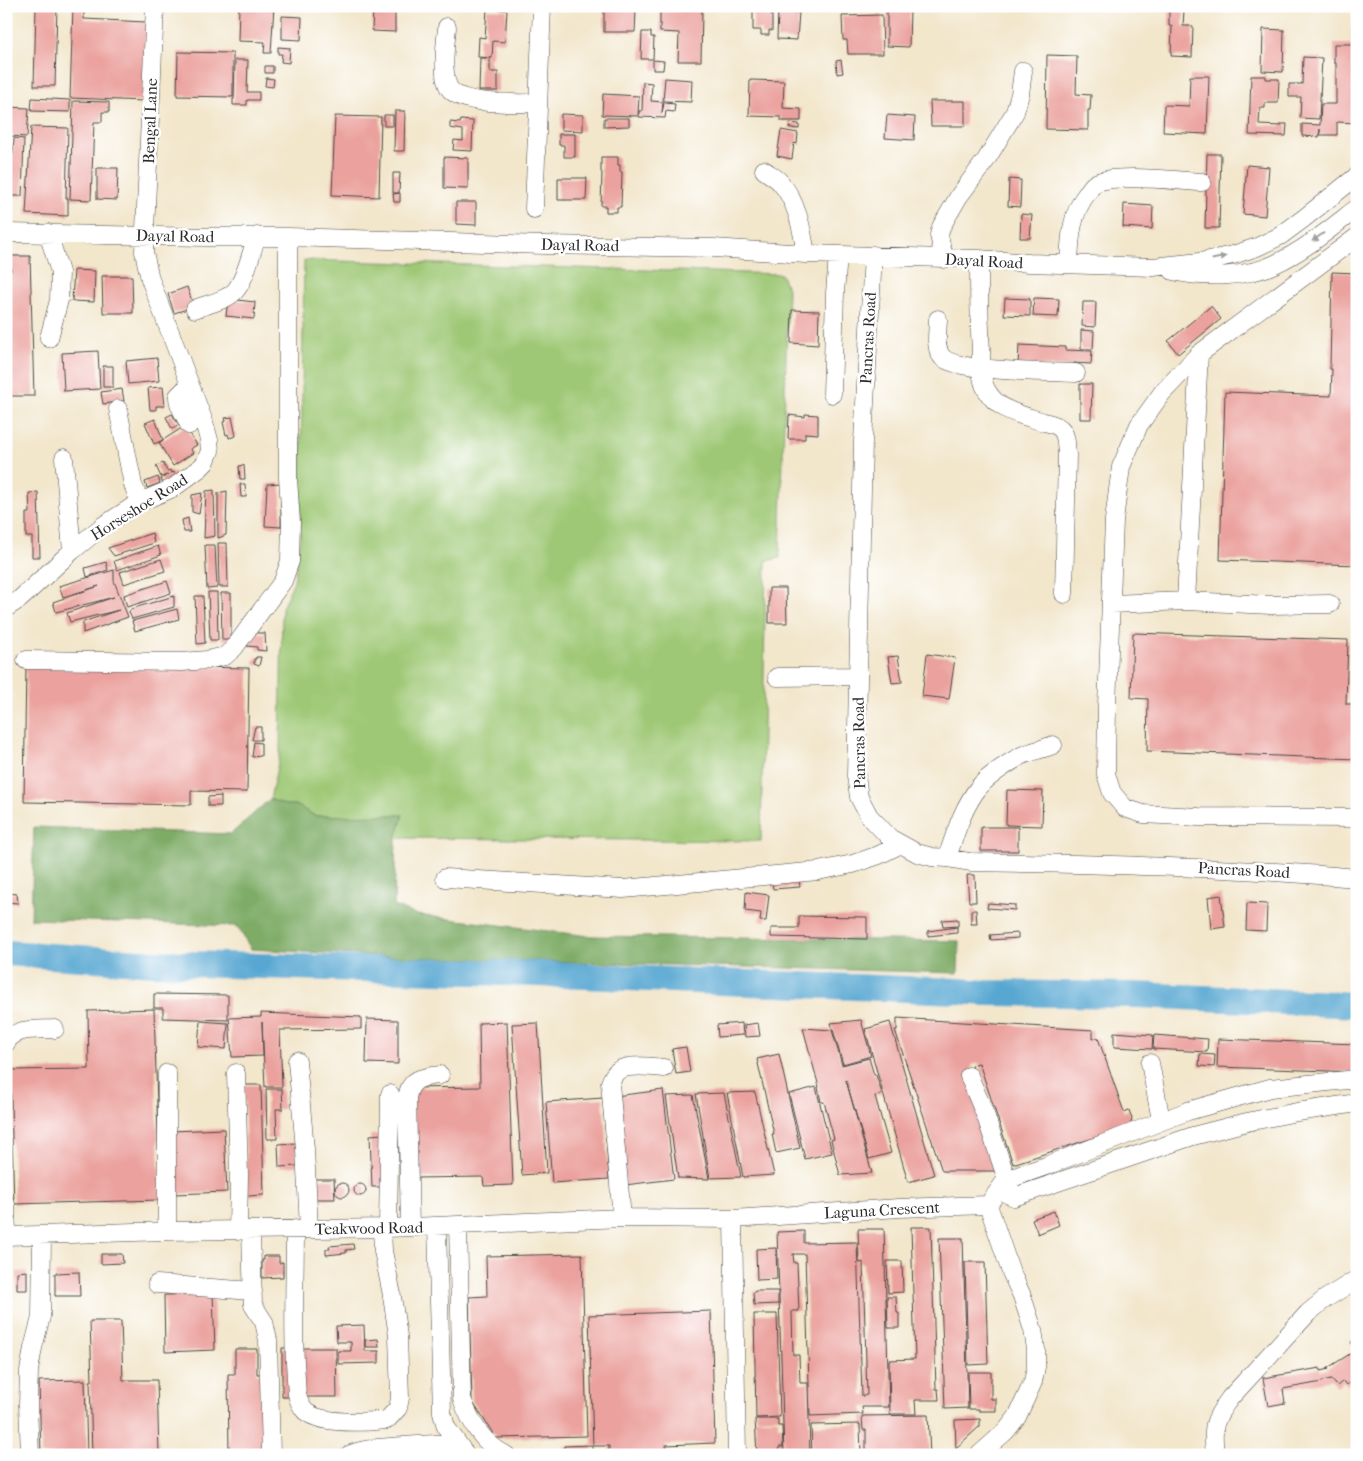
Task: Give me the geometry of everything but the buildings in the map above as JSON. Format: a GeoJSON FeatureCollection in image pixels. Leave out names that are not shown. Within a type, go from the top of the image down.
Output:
{"type":"FeatureCollection","features":[{"type":"Feature","properties":{"kind":"street","name":"Bengal Lane"},"geometry":{"type":"LineString","coordinates":[[145,236],[155,6]]}},
{"type":"Feature","properties":{"kind":"street"},"geometry":{"type":"LineString","coordinates":[[534,209],[542,6]]}},
{"type":"Feature","properties":{"kind":"street"},"geometry":{"type":"LineString","coordinates":[[447,27],[444,73],[448,87],[455,93],[464,98],[492,102],[538,103]]}},
{"type":"Feature","properties":{"kind":"street"},"geometry":{"type":"LineString","coordinates":[[944,259],[939,235],[941,226],[959,196],[986,160],[1015,112],[1023,72]]}},
{"type":"Feature","properties":{"kind":"street"},"geometry":{"type":"LineString","coordinates":[[764,170],[779,181],[788,194],[801,226],[806,254]]}},
{"type":"Feature","properties":{"kind":"street","name":"Dayal Road"},"geometry":{"type":"LineString","coordinates":[[6,233],[205,237],[257,236],[714,248],[806,254],[873,255],[1153,267],[1200,262],[1232,255],[1256,247],[1288,231],[1357,176]]}},
{"type":"Feature","properties":{"kind":"street"},"geometry":{"type":"LineString","coordinates":[[1069,264],[1070,234],[1074,216],[1082,199],[1094,184],[1108,179],[1202,182]]}},
{"type":"Feature","properties":{"kind":"street","name":"Dayal Road"},"geometry":{"type":"LineString","coordinates":[[1153,267],[1188,274],[1221,276],[1274,265],[1321,236],[1357,208]]}},
{"type":"Feature","properties":{"kind":"street"},"geometry":{"type":"LineString","coordinates":[[48,233],[60,272],[59,300],[49,338]]}},
{"type":"Feature","properties":{"kind":"street","name":"Horseshoe Road"},"geometry":{"type":"LineString","coordinates":[[6,608],[20,599],[104,524],[140,502],[173,488],[200,468],[210,451],[209,440],[190,385],[150,279],[144,252],[145,236]]}},
{"type":"Feature","properties":{"kind":"street"},"geometry":{"type":"LineString","coordinates":[[195,309],[224,298],[234,292],[242,281],[257,236]]}},
{"type":"Feature","properties":{"kind":"street"},"geometry":{"type":"LineString","coordinates":[[26,660],[182,662],[225,656],[234,648],[284,581],[290,561],[291,522],[288,478],[288,237]]}},
{"type":"Feature","properties":{"kind":"street"},"geometry":{"type":"LineString","coordinates":[[1357,237],[1199,354],[1162,393],[1139,425],[1121,467],[1114,520],[1106,774],[1112,793],[1125,808],[1142,814],[1199,817],[1357,818]]}},
{"type":"Feature","properties":{"kind":"street"},"geometry":{"type":"LineString","coordinates":[[832,394],[838,255]]}},
{"type":"Feature","properties":{"kind":"street","name":"Pancras Road"},"geometry":{"type":"LineString","coordinates":[[873,255],[863,441],[856,776],[859,797],[869,816],[890,838],[917,853],[970,862],[1157,866],[1357,878]]}},
{"type":"Feature","properties":{"kind":"street"},"geometry":{"type":"LineString","coordinates":[[979,259],[982,368],[985,387],[997,404],[1022,416],[1053,424],[1061,429],[1065,435],[1067,455],[1064,594]]}},
{"type":"Feature","properties":{"kind":"street"},"geometry":{"type":"LineString","coordinates":[[938,319],[938,350],[946,360],[952,363],[982,368],[1076,373]]}},
{"type":"Feature","properties":{"kind":"street"},"geometry":{"type":"LineString","coordinates":[[1186,601],[1199,354]]}},
{"type":"Feature","properties":{"kind":"street"},"geometry":{"type":"LineString","coordinates":[[189,425],[178,402],[178,396],[190,385]]}},
{"type":"Feature","properties":{"kind":"street"},"geometry":{"type":"LineString","coordinates":[[118,408],[133,485],[140,502]]}},
{"type":"Feature","properties":{"kind":"street"},"geometry":{"type":"LineString","coordinates":[[64,458],[72,551]]}},
{"type":"Feature","properties":{"kind":"street"},"geometry":{"type":"LineString","coordinates":[[1111,604],[1186,601],[1271,605],[1330,604]]}},
{"type":"Feature","properties":{"kind":"street"},"geometry":{"type":"LineString","coordinates":[[777,677],[858,676]]}},
{"type":"Feature","properties":{"kind":"street"},"geometry":{"type":"LineString","coordinates":[[947,858],[961,820],[979,787],[989,777],[1024,755],[1053,745]]}},
{"type":"Feature","properties":{"kind":"street"},"geometry":{"type":"LineString","coordinates":[[445,878],[623,889],[818,871],[853,864],[879,855],[901,844]]}},
{"type":"Feature","properties":{"kind":"street"},"geometry":{"type":"LineString","coordinates":[[6,1043],[9,1038],[22,1031],[55,1029]]}},
{"type":"Feature","properties":{"kind":"street"},"geometry":{"type":"LineString","coordinates":[[297,1061],[305,1148],[302,1229],[294,1342],[297,1395],[300,1404],[306,1411],[326,1420],[366,1422],[387,1420],[398,1408],[400,1398],[398,1336],[383,1251],[390,1094]]}},
{"type":"Feature","properties":{"kind":"street"},"geometry":{"type":"LineString","coordinates":[[1150,1063],[1161,1120]]}},
{"type":"Feature","properties":{"kind":"street"},"geometry":{"type":"LineString","coordinates":[[622,1218],[610,1083],[613,1076],[619,1070],[635,1067],[664,1068]]}},
{"type":"Feature","properties":{"kind":"street"},"geometry":{"type":"LineString","coordinates":[[167,1073],[168,1231]]}},
{"type":"Feature","properties":{"kind":"street"},"geometry":{"type":"LineString","coordinates":[[236,1073],[239,1175],[253,1305],[264,1322],[268,1340],[271,1455]]}},
{"type":"Feature","properties":{"kind":"street"},"geometry":{"type":"LineString","coordinates":[[410,1227],[408,1089],[412,1083],[422,1077],[440,1075]]}},
{"type":"Feature","properties":{"kind":"street"},"geometry":{"type":"LineString","coordinates":[[969,1076],[986,1117],[1006,1189]]}},
{"type":"Feature","properties":{"kind":"street"},"geometry":{"type":"LineString","coordinates":[[979,1455],[1017,1417],[1033,1382],[1036,1367],[1036,1348],[1022,1296],[1011,1272],[988,1205],[1006,1189],[1046,1166],[1161,1120],[1202,1106],[1270,1088],[1357,1079]]}},
{"type":"Feature","properties":{"kind":"street"},"geometry":{"type":"LineString","coordinates":[[1006,1189],[1247,1122],[1357,1103]]}},
{"type":"Feature","properties":{"kind":"street"},"geometry":{"type":"LineString","coordinates":[[1202,1106],[1212,1131]]}},
{"type":"Feature","properties":{"kind":"street"},"geometry":{"type":"LineString","coordinates":[[6,1204],[7,1236]]}},
{"type":"Feature","properties":{"kind":"street","name":"Laguna Crescent"},"geometry":{"type":"LineString","coordinates":[[732,1219],[899,1208],[988,1205]]}},
{"type":"Feature","properties":{"kind":"street","name":"Teakwood Road"},"geometry":{"type":"LineString","coordinates":[[7,1236],[168,1231],[385,1228],[622,1218],[732,1219]]}},
{"type":"Feature","properties":{"kind":"street"},"geometry":{"type":"LineString","coordinates":[[732,1219],[737,1455]]}},
{"type":"Feature","properties":{"kind":"street"},"geometry":{"type":"LineString","coordinates":[[458,1225],[462,1399],[472,1424],[487,1442],[506,1455]]}},
{"type":"Feature","properties":{"kind":"street"},"geometry":{"type":"LineString","coordinates":[[437,1226],[442,1412],[446,1427],[462,1449]]}},
{"type":"Feature","properties":{"kind":"street"},"geometry":{"type":"LineString","coordinates":[[30,1455],[29,1371],[33,1348],[42,1318],[42,1236]]}},
{"type":"Feature","properties":{"kind":"street"},"geometry":{"type":"LineString","coordinates":[[1215,1455],[1214,1428],[1221,1410],[1230,1398],[1308,1313],[1325,1299],[1357,1279]]}},
{"type":"Feature","properties":{"kind":"street"},"geometry":{"type":"LineString","coordinates":[[157,1284],[253,1291]]}},
{"type":"Feature","properties":{"kind":"street"},"geometry":{"type":"LineString","coordinates":[[349,1455],[357,1451],[419,1444],[462,1449]]}},
{"type":"Feature","properties":{"kind":"green space"},"geometry":{"type":"Polygon","coordinates":[[[304,260],[781,274],[788,289],[780,558],[766,561],[761,841],[396,838],[403,815],[315,816],[296,805],[285,805],[270,799],[280,754],[282,608],[294,581],[300,537],[304,260]]]}},
{"type":"Feature","properties":{"kind":"green space"},"geometry":{"type":"Polygon","coordinates":[[[270,799],[285,805],[296,805],[315,816],[403,815],[396,838],[394,906],[417,915],[589,936],[959,941],[958,973],[395,957],[251,949],[237,926],[31,919],[34,827],[231,834],[270,799]]]}},
{"type":"Feature","properties":{"kind":"waterway"},"geometry":{"type":"LineString","coordinates":[[6,953],[154,963],[540,974],[986,993],[1136,995],[1357,1005]]}}]}
